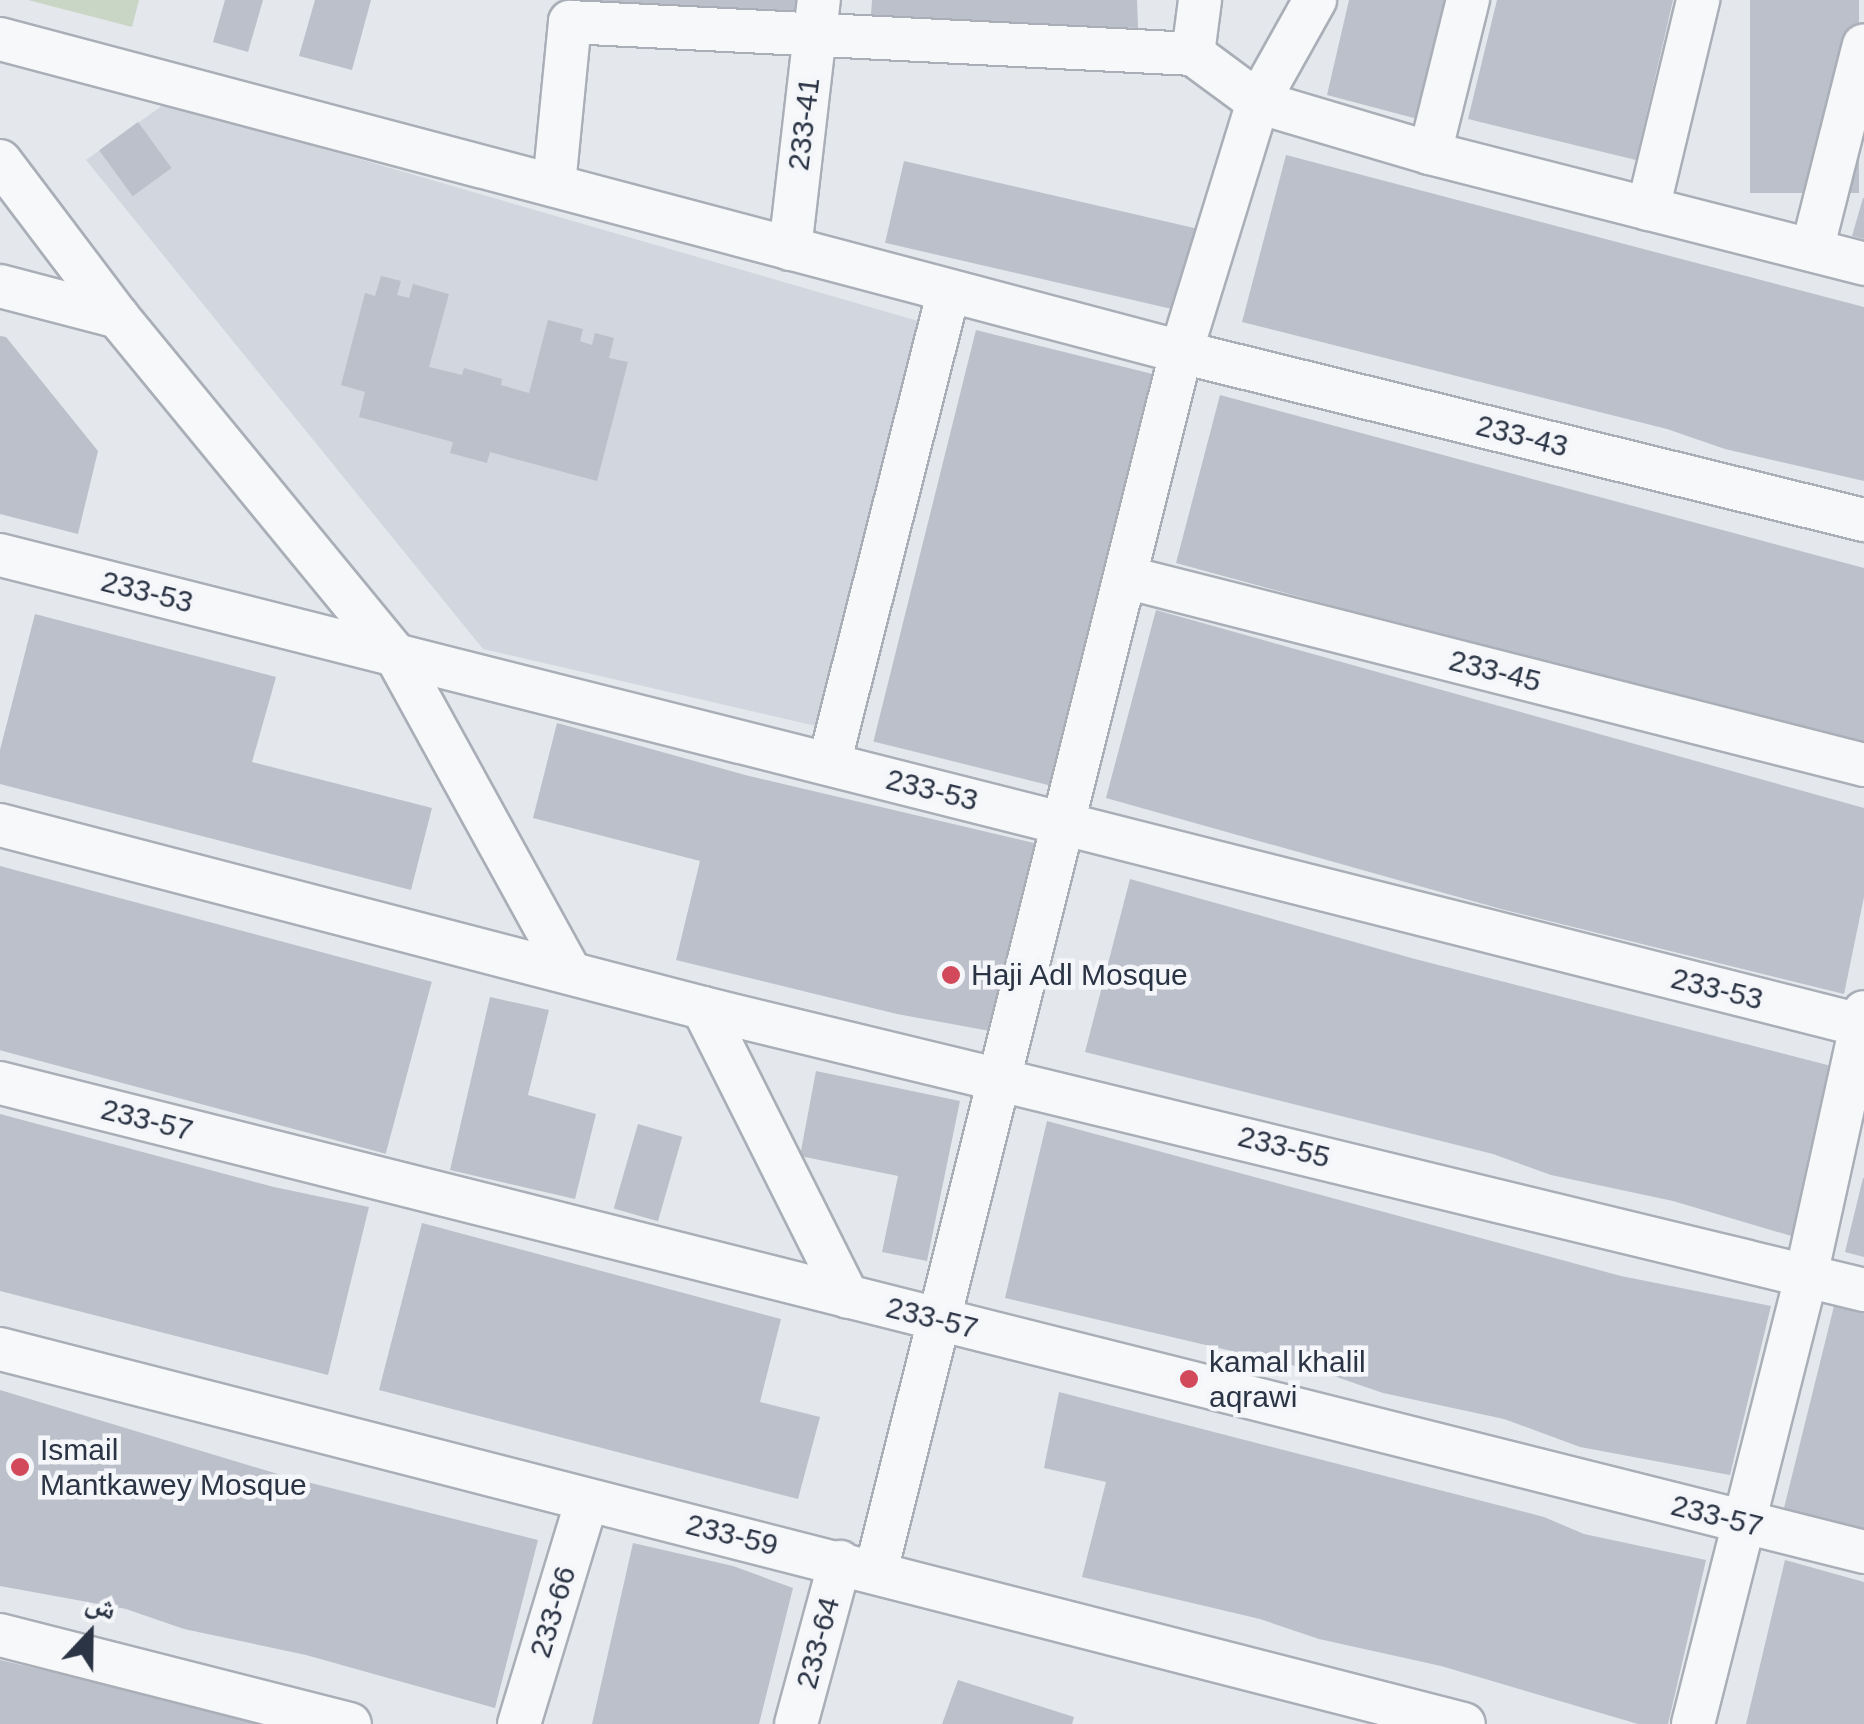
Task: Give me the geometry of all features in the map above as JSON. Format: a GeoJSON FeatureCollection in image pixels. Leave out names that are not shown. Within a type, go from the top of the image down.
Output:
{"type":"FeatureCollection","features":[{"type":"Feature","properties":{"kind":"street"},"geometry":{"type":"LineString","coordinates":[[1192,54],[1200,0]]}},
{"type":"Feature","properties":{"kind":"street","name":"233-64"},"geometry":{"type":"LineString","coordinates":[[796,1724],[858,1567],[939,1320],[1003,1078],[1181,352],[1258,102],[1316,0]]}},
{"type":"Feature","properties":{"kind":"street"},"geometry":{"type":"LineString","coordinates":[[1430,153],[1468,0]]}},
{"type":"Feature","properties":{"kind":"street"},"geometry":{"type":"LineString","coordinates":[[1648,209],[1698,0]]}},
{"type":"Feature","properties":{"kind":"street"},"geometry":{"type":"LineString","coordinates":[[554,186],[570,22],[817,17],[1192,54],[1258,102],[1430,153],[1864,264]]}},
{"type":"Feature","properties":{"kind":"street","name":"233-41"},"geometry":{"type":"LineString","coordinates":[[790,248],[817,17]]}},
{"type":"Feature","properties":{"kind":"street","name":"233-43"},"geometry":{"type":"LineString","coordinates":[[0,38],[1181,352],[1864,520]]}},
{"type":"Feature","properties":{"kind":"street"},"geometry":{"type":"LineString","coordinates":[[1812,250],[1864,44]]}},
{"type":"Feature","properties":{"kind":"street"},"geometry":{"type":"LineString","coordinates":[[0,161],[118,316],[394,654],[569,971]]}},
{"type":"Feature","properties":{"kind":"street"},"geometry":{"type":"LineString","coordinates":[[0,286],[118,316]]}},
{"type":"Feature","properties":{"kind":"street"},"geometry":{"type":"LineString","coordinates":[[829,764],[949,290]]}},
{"type":"Feature","properties":{"kind":"street","name":"233-53"},"geometry":{"type":"LineString","coordinates":[[0,556],[1863,1021]]}},
{"type":"Feature","properties":{"kind":"street","name":"233-45"},"geometry":{"type":"LineString","coordinates":[[1125,577],[1864,766]]}},
{"type":"Feature","properties":{"kind":"street","name":"233-55"},"geometry":{"type":"LineString","coordinates":[[0,825],[703,1008],[1864,1290]]}},
{"type":"Feature","properties":{"kind":"street"},"geometry":{"type":"LineString","coordinates":[[703,1008],[848,1297]]}},
{"type":"Feature","properties":{"kind":"street"},"geometry":{"type":"LineString","coordinates":[[1692,1724],[1806,1276],[1863,1021]]}},
{"type":"Feature","properties":{"kind":"street","name":"233-57"},"geometry":{"type":"LineString","coordinates":[[0,1083],[1864,1552]]}},
{"type":"Feature","properties":{"kind":"street","name":"233-59"},"geometry":{"type":"LineString","coordinates":[[0,1349],[1464,1724]]}},
{"type":"Feature","properties":{"kind":"street","name":"233-66"},"geometry":{"type":"LineString","coordinates":[[518,1724],[588,1500]]}},
{"type":"Feature","properties":{"kind":"street"},"geometry":{"type":"LineString","coordinates":[[0,1634],[350,1724]]}},
{"type":"Feature","properties":{"kind":"shaded area"},"geometry":{"type":"Polygon","coordinates":[[[166,103],[925,323],[820,727],[483,649],[86,160],[166,103]]]}},
{"type":"Feature","properties":{"kind":"green space"},"geometry":{"type":"Polygon","coordinates":[[[28,0],[139,0],[132,27],[28,0]]]}},
{"type":"Feature","properties":{"kind":"building"},"geometry":{"type":"Polygon","coordinates":[[[225,0],[263,0],[248,52],[213,42],[225,0]]]}},
{"type":"Feature","properties":{"kind":"building"},"geometry":{"type":"Polygon","coordinates":[[[315,0],[371,0],[352,70],[299,56],[315,0]]]}},
{"type":"Feature","properties":{"kind":"building"},"geometry":{"type":"Polygon","coordinates":[[[601,0],[805,0],[805,13],[601,4],[601,0]]]}},
{"type":"Feature","properties":{"kind":"building"},"geometry":{"type":"Polygon","coordinates":[[[872,0],[1137,0],[1138,28],[930,22],[871,15],[872,0]]]}},
{"type":"Feature","properties":{"kind":"building"},"geometry":{"type":"Polygon","coordinates":[[[1349,0],[1456,0],[1429,122],[1327,95],[1349,0]]]}},
{"type":"Feature","properties":{"kind":"building"},"geometry":{"type":"Polygon","coordinates":[[[1497,0],[1673,0],[1636,160],[1468,119],[1497,0]]]}},
{"type":"Feature","properties":{"kind":"building"},"geometry":{"type":"Polygon","coordinates":[[[1750,0],[1859,0],[1859,193],[1750,193],[1750,0]]]}},
{"type":"Feature","properties":{"kind":"building"},"geometry":{"type":"Polygon","coordinates":[[[138,122],[172,168],[133,196],[99,150],[138,122]]]}},
{"type":"Feature","properties":{"kind":"building"},"geometry":{"type":"Polygon","coordinates":[[[1286,155],[1864,307],[1864,481],[1725,449],[1667,429],[1242,322],[1286,155]]]}},
{"type":"Feature","properties":{"kind":"building"},"geometry":{"type":"Polygon","coordinates":[[[904,161],[1207,231],[1188,313],[885,243],[904,161]]]}},
{"type":"Feature","properties":{"kind":"building"},"geometry":{"type":"Polygon","coordinates":[[[1864,198],[1864,239],[1852,236],[1864,198]]]}},
{"type":"Feature","properties":{"kind":"building"},"geometry":{"type":"Polygon","coordinates":[[[381,276],[401,281],[397,295],[409,298],[413,284],[449,294],[429,367],[462,375],[464,368],[502,379],[501,385],[529,393],[548,320],[583,329],[580,341],[592,345],[595,333],[614,338],[609,358],[628,362],[597,481],[490,452],[487,463],[450,453],[453,442],[359,417],[365,392],[341,385],[365,293],[375,296],[381,276]]]}},
{"type":"Feature","properties":{"kind":"building"},"geometry":{"type":"Polygon","coordinates":[[[976,330],[1156,375],[1053,786],[873,741],[976,330]]]}},
{"type":"Feature","properties":{"kind":"building"},"geometry":{"type":"Polygon","coordinates":[[[0,336],[6,337],[98,451],[78,534],[0,514],[0,336]]]}},
{"type":"Feature","properties":{"kind":"building"},"geometry":{"type":"Polygon","coordinates":[[[1220,395],[1864,568],[1864,746],[1786,722],[1665,696],[1606,676],[1545,664],[1176,563],[1220,395]]]}},
{"type":"Feature","properties":{"kind":"building"},"geometry":{"type":"Polygon","coordinates":[[[1156,610],[1864,808],[1864,897],[1844,994],[1501,909],[1106,798],[1156,610]]]}},
{"type":"Feature","properties":{"kind":"building"},"geometry":{"type":"Polygon","coordinates":[[[35,614],[276,677],[252,762],[432,808],[411,890],[0,784],[0,750],[35,614]]]}},
{"type":"Feature","properties":{"kind":"building"},"geometry":{"type":"Polygon","coordinates":[[[557,723],[749,776],[1047,846],[1001,1033],[897,1014],[676,960],[700,861],[533,818],[557,723]]]}},
{"type":"Feature","properties":{"kind":"building"},"geometry":{"type":"Polygon","coordinates":[[[0,866],[432,982],[386,1154],[0,1050],[0,866]]]}},
{"type":"Feature","properties":{"kind":"building"},"geometry":{"type":"Polygon","coordinates":[[[1130,879],[1415,959],[1839,1068],[1798,1238],[1673,1201],[1551,1175],[1493,1154],[1085,1052],[1130,879]]]}},
{"type":"Feature","properties":{"kind":"building"},"geometry":{"type":"Polygon","coordinates":[[[490,997],[549,1010],[528,1095],[596,1114],[575,1199],[450,1170],[490,997]]]}},
{"type":"Feature","properties":{"kind":"building"},"geometry":{"type":"Polygon","coordinates":[[[816,1071],[960,1101],[927,1261],[882,1252],[898,1176],[800,1156],[816,1071]]]}},
{"type":"Feature","properties":{"kind":"building"},"geometry":{"type":"Polygon","coordinates":[[[0,1114],[274,1187],[369,1207],[328,1375],[0,1291],[0,1114]]]}},
{"type":"Feature","properties":{"kind":"building"},"geometry":{"type":"Polygon","coordinates":[[[1047,1121],[1621,1276],[1771,1306],[1730,1475],[1580,1447],[1504,1419],[1383,1393],[1325,1373],[1005,1298],[1047,1121]]]}},
{"type":"Feature","properties":{"kind":"building"},"geometry":{"type":"Polygon","coordinates":[[[638,1124],[682,1137],[658,1221],[614,1209],[638,1124]]]}},
{"type":"Feature","properties":{"kind":"building"},"geometry":{"type":"Polygon","coordinates":[[[1864,1178],[1864,1257],[1845,1252],[1864,1178]]]}},
{"type":"Feature","properties":{"kind":"building"},"geometry":{"type":"Polygon","coordinates":[[[422,1223],[781,1319],[760,1402],[820,1417],[798,1499],[379,1390],[422,1223]]]}},
{"type":"Feature","properties":{"kind":"building"},"geometry":{"type":"Polygon","coordinates":[[[1836,1298],[1864,1305],[1864,1529],[1783,1512],[1836,1298]]]}},
{"type":"Feature","properties":{"kind":"building"},"geometry":{"type":"Polygon","coordinates":[[[0,1390],[291,1478],[538,1540],[495,1708],[306,1655],[184,1629],[126,1609],[0,1586],[0,1390]]]}},
{"type":"Feature","properties":{"kind":"building"},"geometry":{"type":"Polygon","coordinates":[[[1059,1392],[1544,1517],[1584,1534],[1706,1560],[1668,1724],[1638,1724],[1441,1666],[1319,1639],[1260,1619],[1082,1577],[1106,1482],[1044,1468],[1059,1392]]]}},
{"type":"Feature","properties":{"kind":"building"},"geometry":{"type":"Polygon","coordinates":[[[633,1543],[733,1566],[793,1588],[759,1724],[592,1724],[633,1543]]]}},
{"type":"Feature","properties":{"kind":"building"},"geometry":{"type":"Polygon","coordinates":[[[1785,1560],[1864,1582],[1864,1724],[1746,1724],[1785,1560]]]}},
{"type":"Feature","properties":{"kind":"building"},"geometry":{"type":"Polygon","coordinates":[[[0,1660],[127,1689],[263,1724],[0,1724],[0,1660]]]}},
{"type":"Feature","properties":{"kind":"building"},"geometry":{"type":"Polygon","coordinates":[[[958,1680],[1074,1717],[1072,1724],[942,1724],[958,1680]]]}},
{"type":"Feature","properties":{"kind":"place","name":"Haji Adl Mosque"},"geometry":{"type":"Point","coordinates":[951,975]}},
{"type":"Feature","properties":{"kind":"place","name":"kamal khalil aqrawi"},"geometry":{"type":"Point","coordinates":[1189,1379]}},
{"type":"Feature","properties":{"kind":"place","name":"Ismail Mantkawey Mosque"},"geometry":{"type":"Point","coordinates":[20,1467]}}]}
